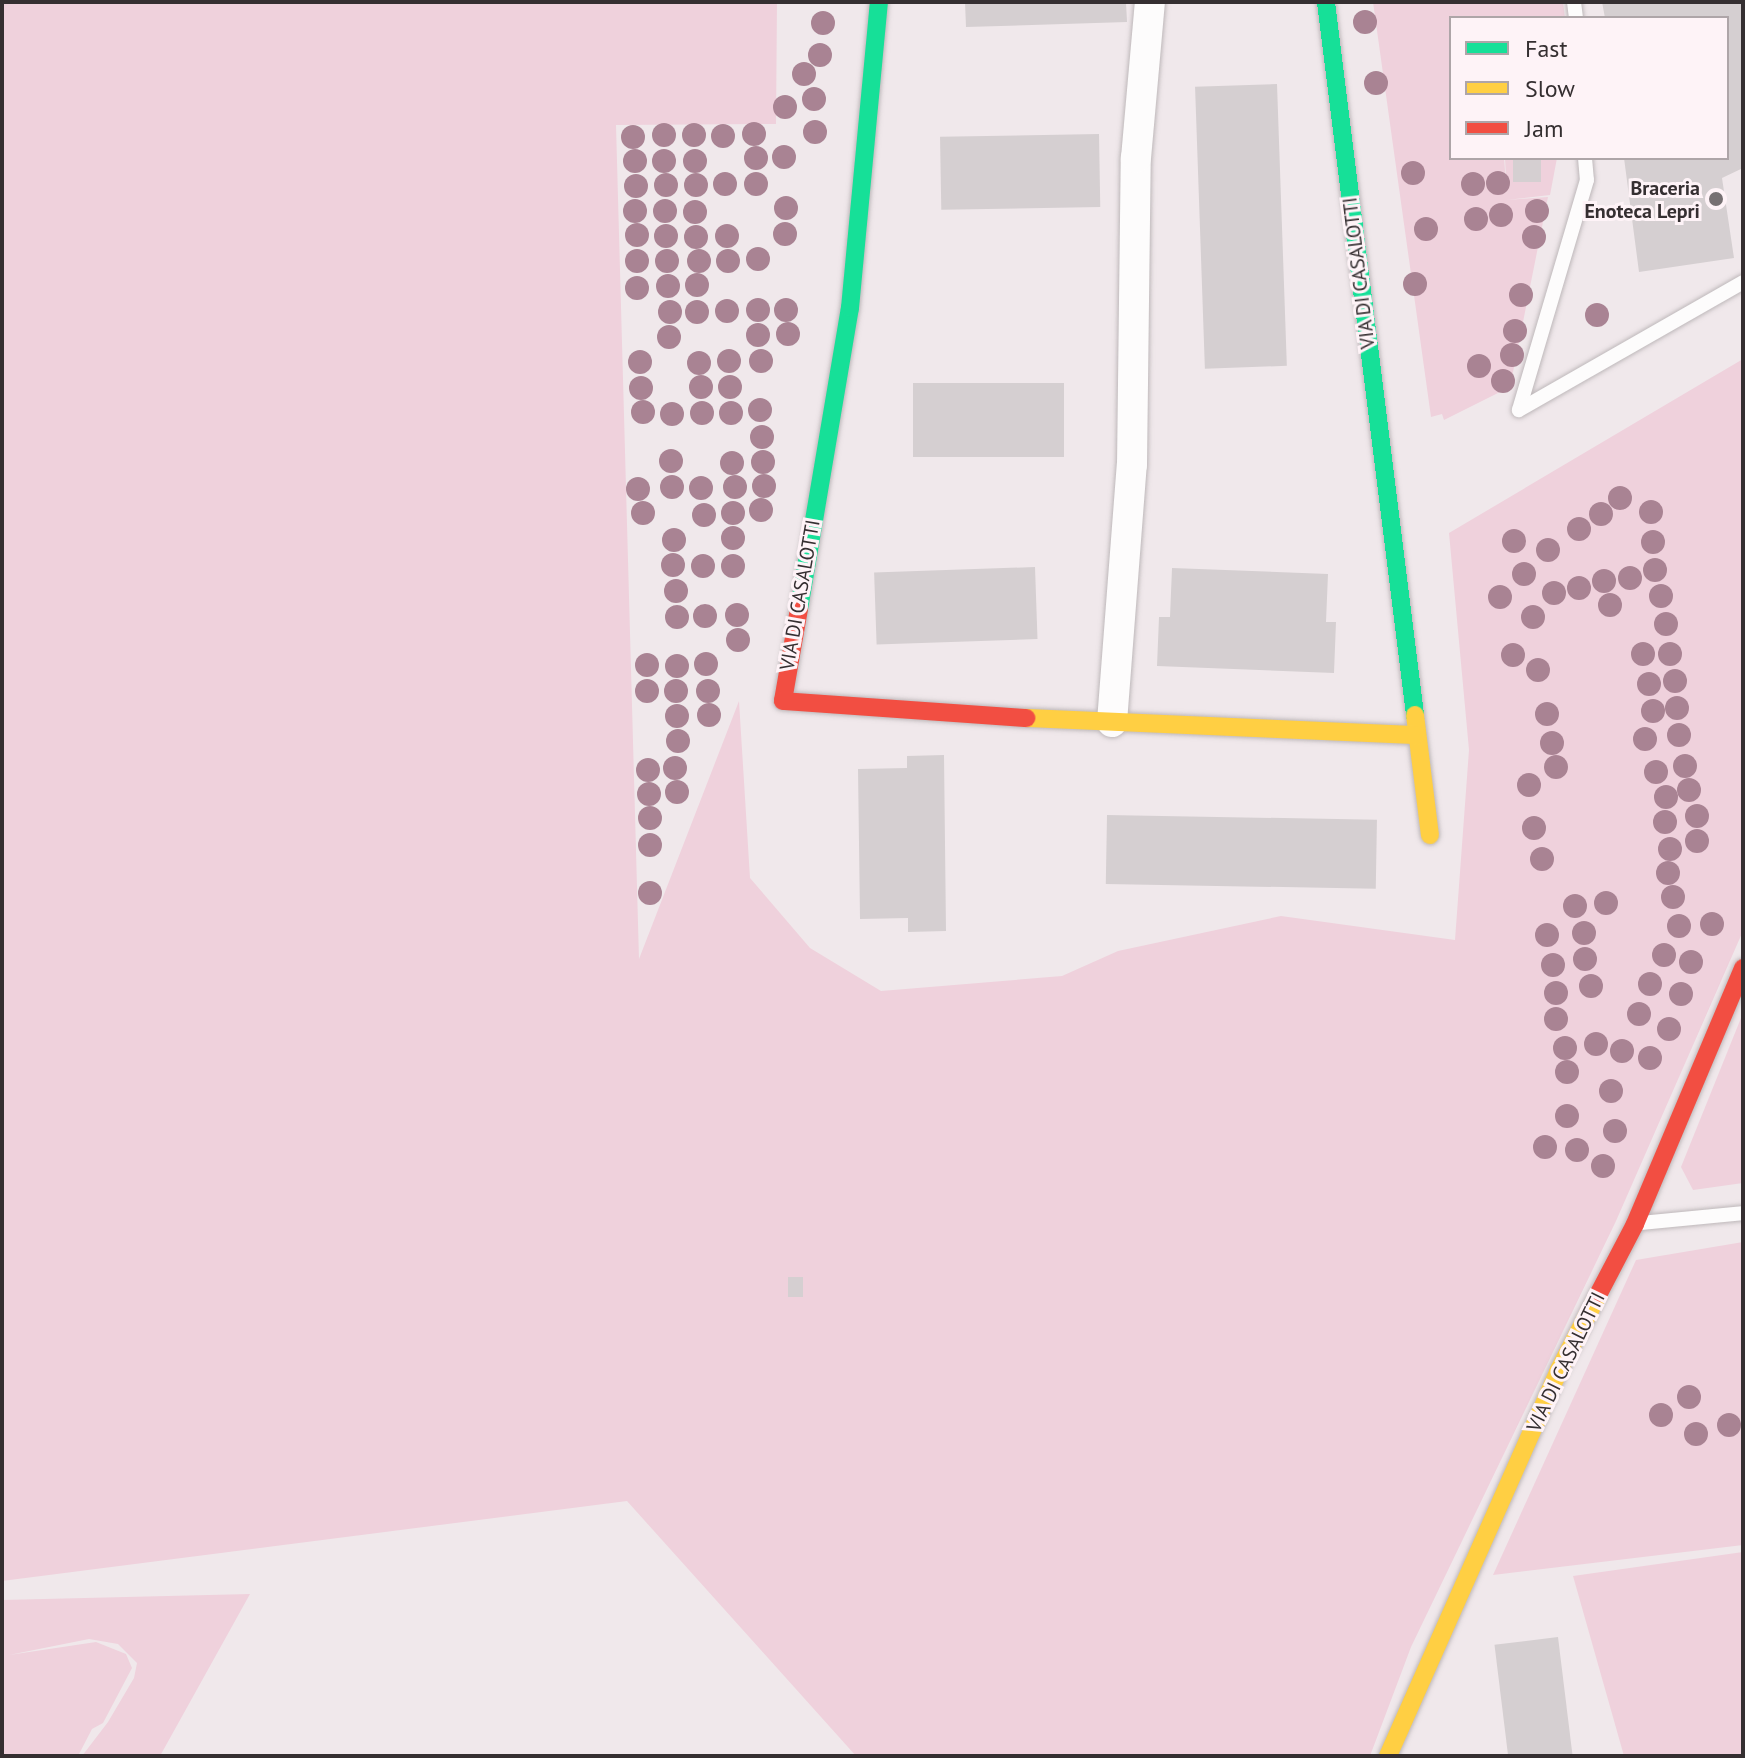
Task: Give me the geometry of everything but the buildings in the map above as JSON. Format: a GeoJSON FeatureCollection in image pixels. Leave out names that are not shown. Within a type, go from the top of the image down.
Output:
{"type":"FeatureCollection","features":[{"type":"Feature","properties":{"kind":"street","name":"VIA DI CASALOTTI"},"geometry":{"type":"LineString","coordinates":[[879,2],[850,308],[783,701],[873,711],[1416,735]]}},
{"type":"Feature","properties":{"kind":"street"},"geometry":{"type":"LineString","coordinates":[[1112,722],[1132,465],[1136,158],[1150,2]]}},
{"type":"Feature","properties":{"kind":"street","name":"VIA DI CASALOTTI"},"geometry":{"type":"LineString","coordinates":[[1326,2],[1430,835]]}},
{"type":"Feature","properties":{"kind":"street","name":"VIA DI CASALOTTI"},"geometry":{"type":"LineString","coordinates":[[1388,1756],[1558,1372],[1635,1224],[1743,968]]}},
{"type":"Feature","properties":{"kind":"lane"},"geometry":{"type":"LineString","coordinates":[[1585,160],[1587,180],[1519,410],[1743,282]]}},
{"type":"Feature","properties":{"kind":"lane"},"geometry":{"type":"LineString","coordinates":[[1635,1224],[1691,1222],[1743,1213]]}},
{"type":"Feature","properties":{"kind":"shaded area"},"geometry":{"type":"Polygon","coordinates":[[[2,2],[777,2],[776,124],[616,125],[639,959],[739,701],[750,878],[810,948],[881,991],[1062,976],[1118,951],[1281,916],[1455,940],[1469,750],[1449,533],[1743,359],[1743,931],[1616,1221],[1411,1647],[1370,1756],[856,1756],[627,1501],[2,1581],[2,2]]]}},
{"type":"Feature","properties":{"kind":"shaded area"},"geometry":{"type":"Polygon","coordinates":[[[1373,2],[1563,2],[1565,16],[1449,16],[1449,160],[1504,160],[1507,195],[1505,160],[1557,160],[1550,195],[1507,200],[1548,197],[1510,387],[1444,420],[1442,414],[1431,417],[1373,2]]]}},
{"type":"Feature","properties":{"kind":"shaded area"},"geometry":{"type":"Polygon","coordinates":[[[1743,1013],[1743,1183],[1693,1190],[1681,1167],[1743,1013]]]}},
{"type":"Feature","properties":{"kind":"shaded area"},"geometry":{"type":"Polygon","coordinates":[[[1743,1242],[1743,1545],[1493,1575],[1636,1260],[1743,1242]]]}},
{"type":"Feature","properties":{"kind":"shaded area"},"geometry":{"type":"Polygon","coordinates":[[[1743,1552],[1743,1756],[1624,1756],[1573,1576],[1743,1552]]]}},
{"type":"Feature","properties":{"kind":"shaded area"},"geometry":{"type":"Polygon","coordinates":[[[250,1594],[160,1756],[82,1756],[108,1722],[134,1678],[137,1663],[118,1644],[89,1639],[9,1655],[96,1642],[126,1654],[132,1668],[103,1723],[92,1729],[78,1756],[2,1756],[2,1600],[250,1594]]]}},
{"type":"Feature","properties":{"kind":"traffic: fast"},"geometry":{"type":"LineString","coordinates":[[799,609],[850,308],[879,2]]}},
{"type":"Feature","properties":{"kind":"traffic: fast"},"geometry":{"type":"LineString","coordinates":[[1326,2],[1415,715]]}},
{"type":"Feature","properties":{"kind":"traffic: slow"},"geometry":{"type":"LineString","coordinates":[[1415,715],[1430,835]]}},
{"type":"Feature","properties":{"kind":"traffic: slow"},"geometry":{"type":"LineString","coordinates":[[1026,718],[1416,735]]}},
{"type":"Feature","properties":{"kind":"traffic: slow"},"geometry":{"type":"LineString","coordinates":[[1388,1756],[1558,1372],[1599,1293]]}},
{"type":"Feature","properties":{"kind":"traffic: jam"},"geometry":{"type":"LineString","coordinates":[[799,609],[783,701],[1026,718]]}},
{"type":"Feature","properties":{"kind":"traffic: jam"},"geometry":{"type":"LineString","coordinates":[[1599,1293],[1635,1224],[1743,968]]}},
{"type":"Feature","properties":{"kind":"place","name":"Braceria Enoteca Lepri"},"geometry":{"type":"Point","coordinates":[1716,199]}}]}
